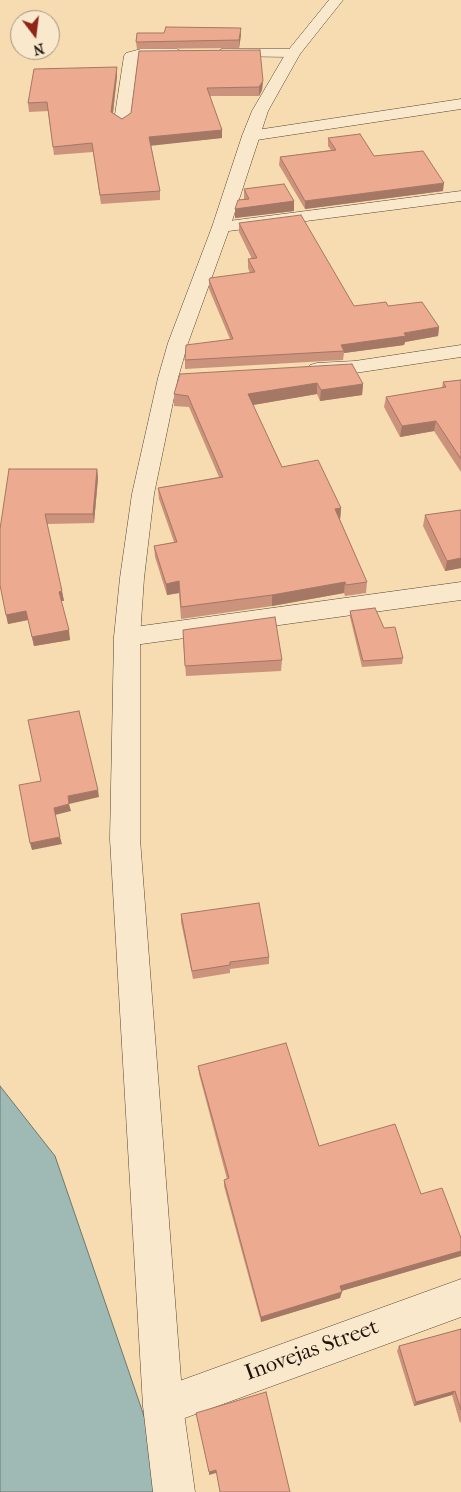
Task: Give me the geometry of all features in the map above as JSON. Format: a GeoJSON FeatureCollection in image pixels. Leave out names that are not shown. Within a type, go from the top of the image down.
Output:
{"type":"FeatureCollection","features":[{"type":"Feature","properties":{"kind":"street"},"geometry":{"type":"LineString","coordinates":[[174,1492],[163,1406],[125,839],[126,637],[143,494],[177,378],[178,343],[221,227],[250,136],[260,111],[293,53],[336,0]]}},
{"type":"Feature","properties":{"kind":"street"},"geometry":{"type":"LineString","coordinates":[[122,121],[130,56],[141,53],[293,53]]}},
{"type":"Feature","properties":{"kind":"street"},"geometry":{"type":"LineString","coordinates":[[250,136],[461,104]]}},
{"type":"Feature","properties":{"kind":"street"},"geometry":{"type":"LineString","coordinates":[[221,227],[461,196]]}},
{"type":"Feature","properties":{"kind":"street"},"geometry":{"type":"LineString","coordinates":[[297,370],[354,367],[461,351]]}},
{"type":"Feature","properties":{"kind":"street"},"geometry":{"type":"LineString","coordinates":[[126,637],[461,591]]}},
{"type":"Feature","properties":{"kind":"street","name":"Inovejas Street"},"geometry":{"type":"LineString","coordinates":[[163,1406],[461,1298]]}},
{"type":"Feature","properties":{"kind":"water"},"geometry":{"type":"Polygon","coordinates":[[[0,1086],[55,1156],[170,1492],[0,1492],[0,1086]]]}},
{"type":"Feature","properties":{"kind":"building"},"geometry":{"type":"Polygon","coordinates":[[[166,27],[241,28],[239,40],[136,42],[137,33],[164,33],[166,27]]]}},
{"type":"Feature","properties":{"kind":"building"},"geometry":{"type":"Polygon","coordinates":[[[260,50],[263,81],[259,87],[207,88],[222,130],[149,137],[160,191],[100,195],[92,143],[53,147],[47,102],[28,103],[34,69],[117,67],[111,112],[122,119],[131,113],[139,51],[260,50]]]}},
{"type":"Feature","properties":{"kind":"building"},"geometry":{"type":"Polygon","coordinates":[[[360,134],[374,156],[423,151],[444,183],[305,201],[280,157],[336,150],[328,138],[360,134]]]}},
{"type":"Feature","properties":{"kind":"building"},"geometry":{"type":"Polygon","coordinates":[[[284,184],[294,201],[235,209],[238,200],[249,199],[244,189],[284,184]]]}},
{"type":"Feature","properties":{"kind":"building"},"geometry":{"type":"Polygon","coordinates":[[[301,215],[354,306],[386,302],[388,306],[422,302],[439,327],[404,333],[406,336],[341,345],[344,351],[185,360],[186,345],[233,339],[209,280],[210,278],[255,272],[248,259],[257,258],[239,223],[301,215]]]}},
{"type":"Feature","properties":{"kind":"building"},"geometry":{"type":"Polygon","coordinates":[[[352,364],[363,384],[321,390],[317,383],[248,394],[282,467],[318,460],[341,508],[335,509],[367,582],[346,585],[345,582],[272,595],[181,607],[179,581],[166,584],[154,546],[177,542],[158,488],[223,477],[188,396],[174,394],[180,374],[352,364]]]}},
{"type":"Feature","properties":{"kind":"building"},"geometry":{"type":"Polygon","coordinates":[[[461,380],[461,459],[436,421],[402,426],[386,397],[446,387],[443,382],[461,380]]]}},
{"type":"Feature","properties":{"kind":"building"},"geometry":{"type":"Polygon","coordinates":[[[9,469],[97,469],[93,514],[45,514],[62,591],[59,592],[69,630],[32,637],[26,611],[6,615],[0,585],[0,529],[9,469]]]}},
{"type":"Feature","properties":{"kind":"building"},"geometry":{"type":"Polygon","coordinates":[[[461,510],[461,558],[447,561],[425,515],[461,510]]]}},
{"type":"Feature","properties":{"kind":"building"},"geometry":{"type":"Polygon","coordinates":[[[375,608],[384,628],[395,627],[403,658],[363,661],[350,611],[375,608]]]}},
{"type":"Feature","properties":{"kind":"building"},"geometry":{"type":"Polygon","coordinates":[[[275,617],[282,660],[185,666],[183,630],[275,617]]]}},
{"type":"Feature","properties":{"kind":"building"},"geometry":{"type":"Polygon","coordinates":[[[79,711],[98,790],[68,796],[69,804],[54,808],[60,837],[30,843],[19,785],[41,781],[28,720],[79,711]]]}},
{"type":"Feature","properties":{"kind":"building"},"geometry":{"type":"Polygon","coordinates":[[[259,903],[269,957],[230,962],[230,965],[192,971],[181,914],[259,903]]]}},
{"type":"Feature","properties":{"kind":"building"},"geometry":{"type":"Polygon","coordinates":[[[286,1043],[319,1146],[395,1124],[421,1194],[442,1188],[461,1238],[461,1251],[340,1286],[342,1292],[261,1317],[224,1180],[229,1178],[198,1066],[286,1043]]]}},
{"type":"Feature","properties":{"kind":"building"},"geometry":{"type":"Polygon","coordinates":[[[461,1329],[461,1410],[455,1391],[416,1402],[399,1346],[461,1329]]]}},
{"type":"Feature","properties":{"kind":"building"},"geometry":{"type":"Polygon","coordinates":[[[266,1392],[290,1492],[220,1492],[216,1470],[209,1472],[196,1413],[266,1392]]]}}]}
